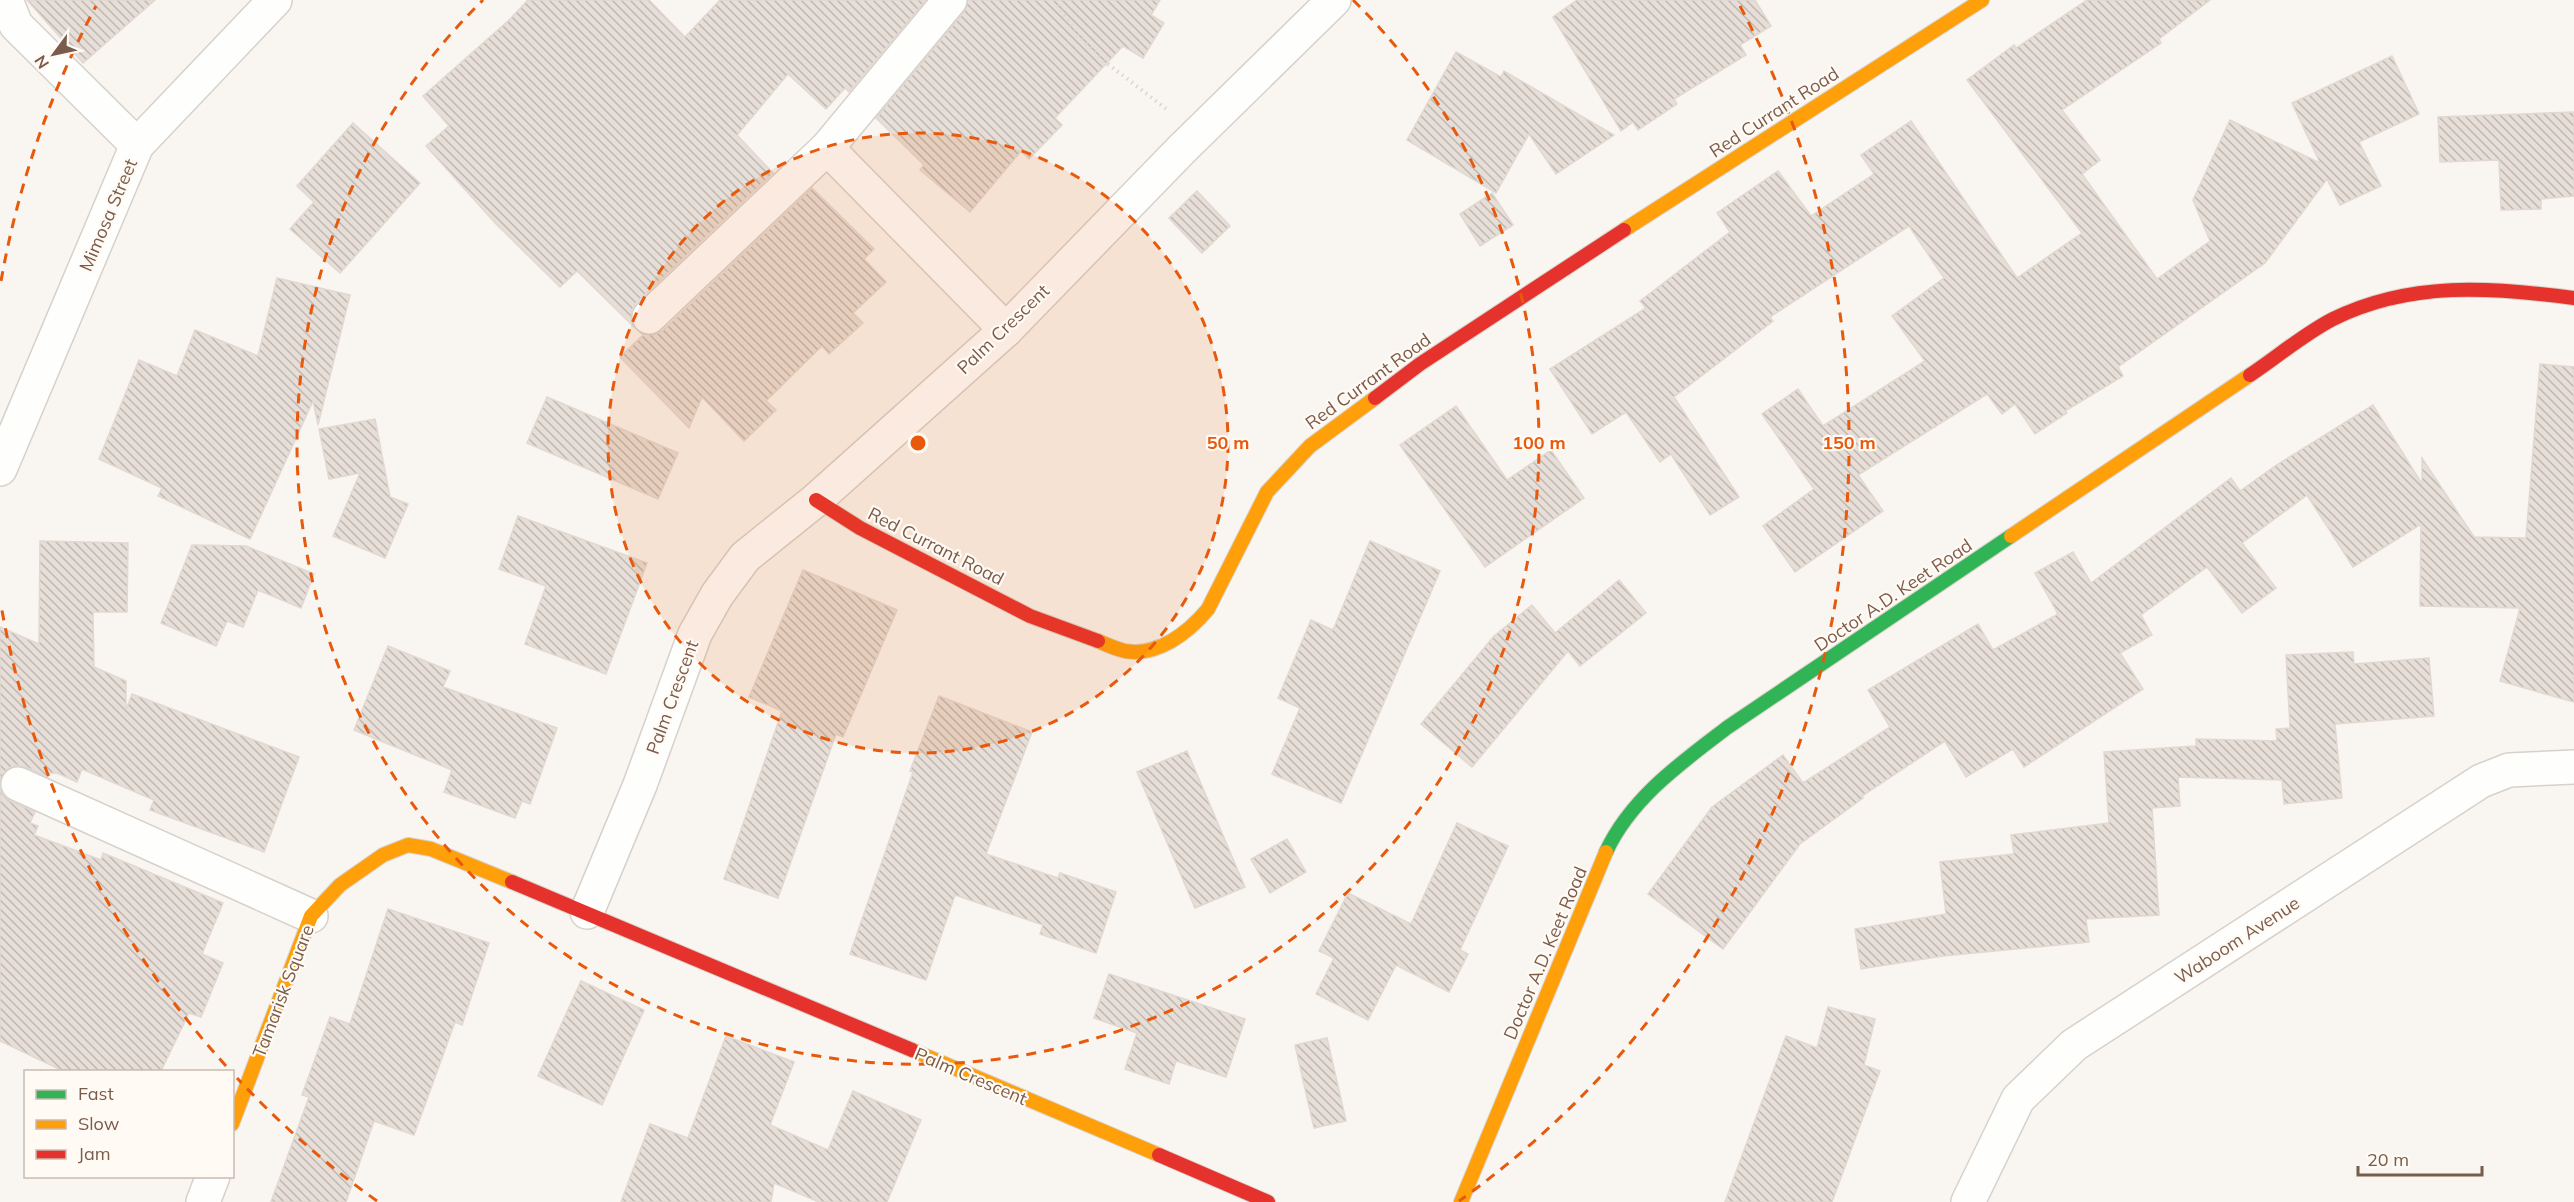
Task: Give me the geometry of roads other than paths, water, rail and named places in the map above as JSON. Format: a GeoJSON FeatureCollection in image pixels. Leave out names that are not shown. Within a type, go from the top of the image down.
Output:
{"type":"FeatureCollection","features":[{"type":"Feature","properties":{"kind":"street"},"geometry":{"type":"LineString","coordinates":[[6,0],[16,25],[137,145]]}},
{"type":"Feature","properties":{"kind":"street","name":"Mimosa Street"},"geometry":{"type":"LineString","coordinates":[[0,469],[137,145],[275,0]]}},
{"type":"Feature","properties":{"kind":"street"},"geometry":{"type":"LineString","coordinates":[[649,317],[827,148],[950,0]]}},
{"type":"Feature","properties":{"kind":"street","name":"Palm Crescent"},"geometry":{"type":"LineString","coordinates":[[1268,1202],[587,912],[640,785],[695,634],[745,557],[816,500],[1006,330],[1198,134],[1334,0]]}},
{"type":"Feature","properties":{"kind":"street","name":"Red Currant Road"},"geometry":{"type":"LineString","coordinates":[[816,500],[860,528],[1030,616],[1124,651],[1147,652],[1175,639],[1202,617],[1225,578],[1267,492],[1310,446],[1420,364],[1723,165],[1982,0]]}},
{"type":"Feature","properties":{"kind":"street"},"geometry":{"type":"LineString","coordinates":[[827,148],[1006,330]]}},
{"type":"Feature","properties":{"kind":"street","name":"Doctor A.D. Keet Road"},"geometry":{"type":"LineString","coordinates":[[1461,1202],[1595,876],[1617,831],[1642,799],[1682,763],[1728,727],[2331,320],[2374,302],[2408,292],[2439,288],[2497,288],[2574,298]]}},
{"type":"Feature","properties":{"kind":"street","name":"Waboom Avenue"},"geometry":{"type":"LineString","coordinates":[[1968,1202],[2018,1099],[2074,1044],[2481,781],[2510,770],[2574,767]]}},
{"type":"Feature","properties":{"kind":"street"},"geometry":{"type":"LineString","coordinates":[[18,784],[311,916]]}},
{"type":"Feature","properties":{"kind":"street","name":"Tamarisk Square"},"geometry":{"type":"LineString","coordinates":[[234,1119],[311,916],[340,885],[383,855],[408,845],[431,849],[587,912]]}},
{"type":"Feature","properties":{"kind":"street"},"geometry":{"type":"LineString","coordinates":[[203,1202],[212,1178]]}}]}
